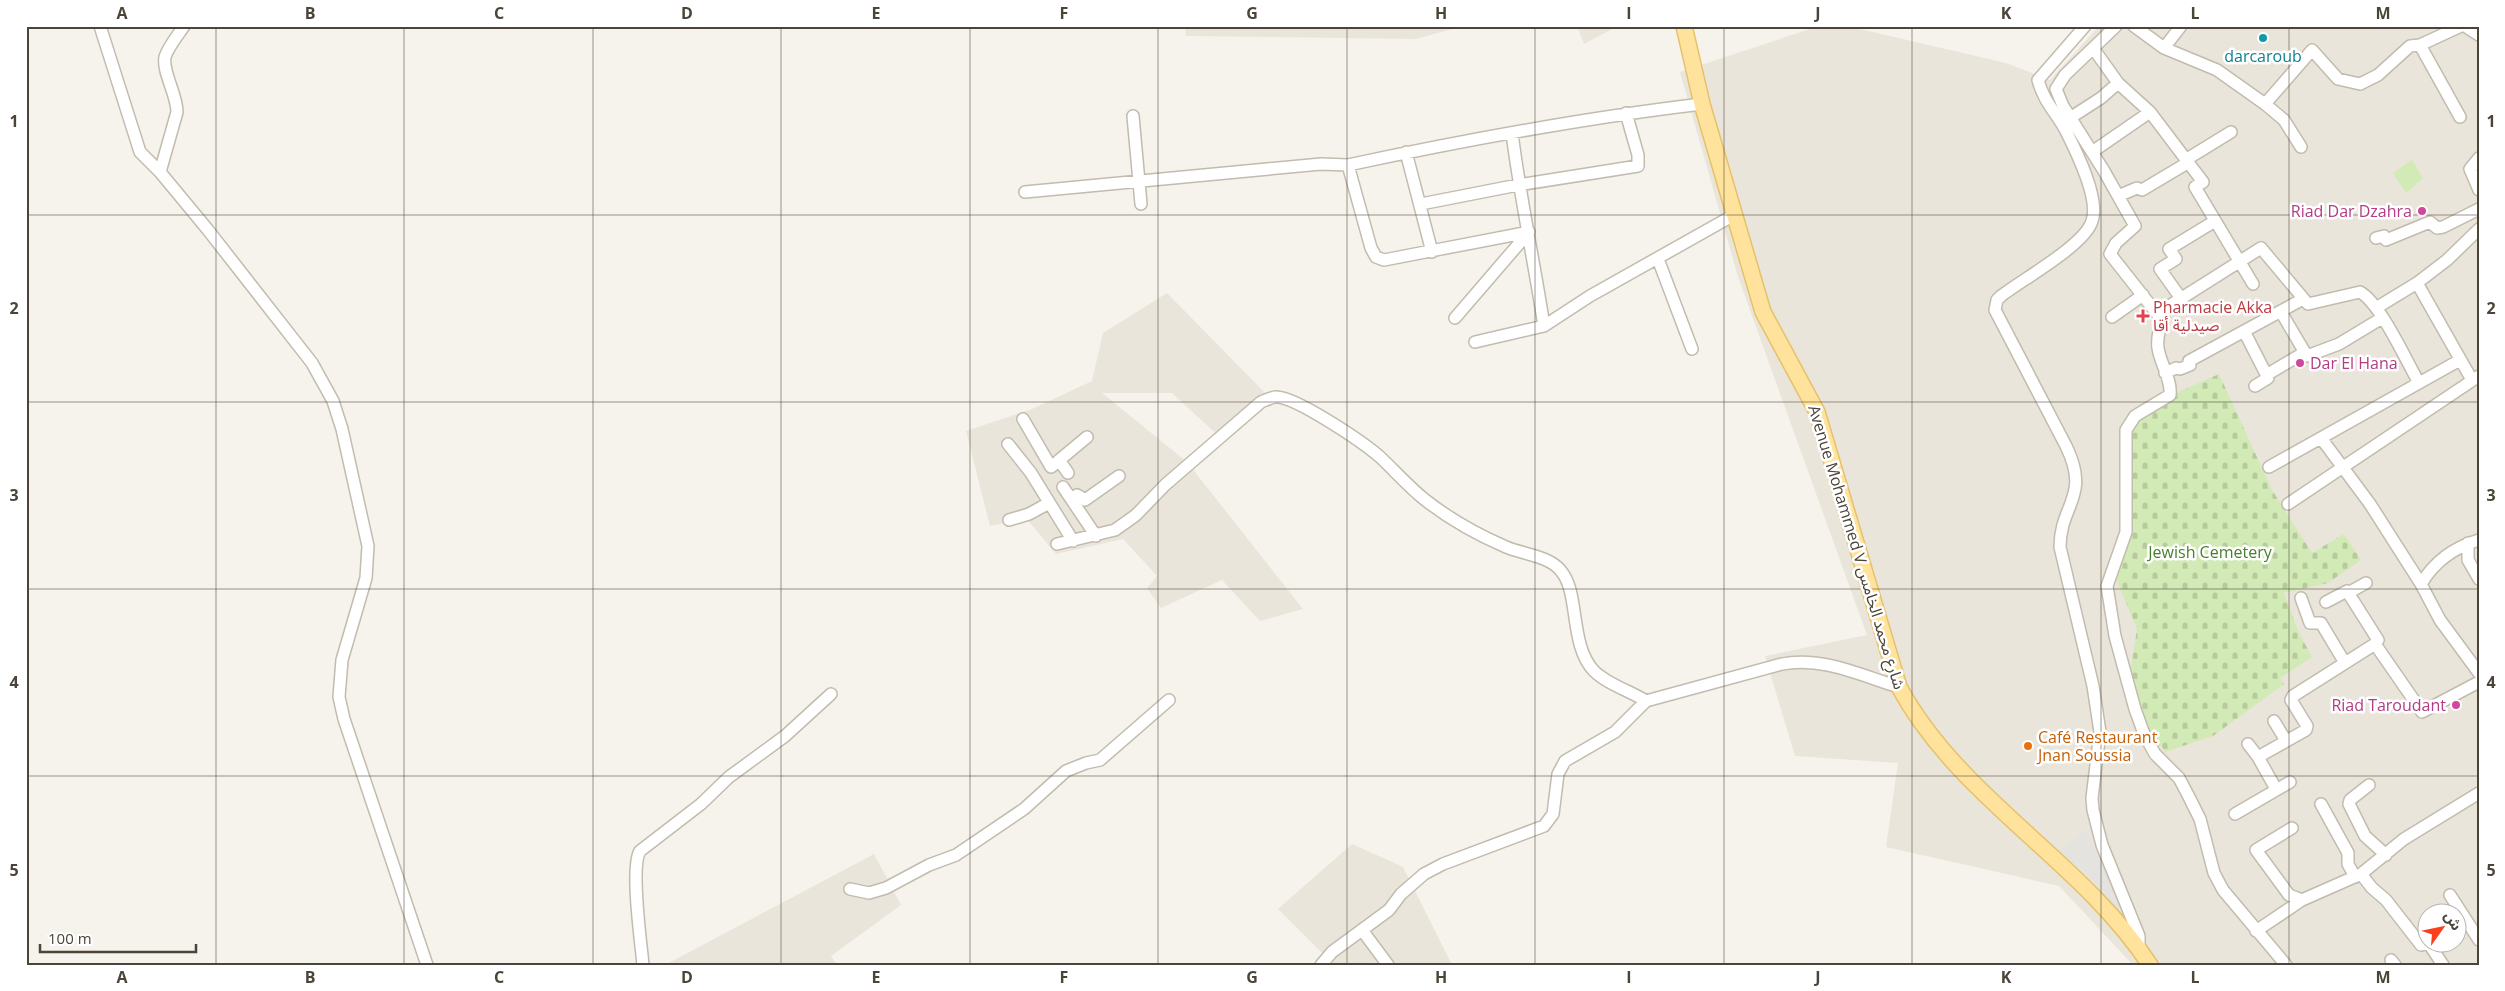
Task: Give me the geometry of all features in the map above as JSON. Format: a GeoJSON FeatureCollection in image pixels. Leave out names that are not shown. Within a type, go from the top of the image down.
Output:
{"type":"FeatureCollection","features":[{"type":"Feature","properties":{"kind":"main road","name":"Avenue Mohammed V شارع محمد الخامس"},"geometry":{"type":"LineString","coordinates":[[1684,26],[1702,104],[1766,321],[1817,412],[1899,687],[1922,725],[1960,769],[1994,804],[2067,868],[2139,947],[2150,965]]}},
{"type":"Feature","properties":{"kind":"street"},"geometry":{"type":"LineString","coordinates":[[100,26],[140,152],[160,172],[312,363],[333,401],[342,429],[368,546],[366,578],[342,660],[339,697],[341,709],[427,965]]}},
{"type":"Feature","properties":{"kind":"street"},"geometry":{"type":"LineString","coordinates":[[160,172],[177,112],[177,104],[165,67],[165,58],[184,26]]}},
{"type":"Feature","properties":{"kind":"street"},"geometry":{"type":"LineString","coordinates":[[2085,26],[2038,80],[2042,97],[2066,130],[2082,166],[2094,207],[2092,221],[2083,236],[1997,300],[1995,310],[2074,467],[2076,486],[2062,531],[2060,547],[2093,686],[2100,732],[2092,798],[2093,810],[2102,845],[2140,936],[2139,947]]}},
{"type":"Feature","properties":{"kind":"street"},"geometry":{"type":"LineString","coordinates":[[2116,26],[2065,75],[2057,85],[2057,93],[2135,226],[2116,243],[2110,254],[2162,320]]}},
{"type":"Feature","properties":{"kind":"street"},"geometry":{"type":"LineString","coordinates":[[2134,26],[2164,48],[2217,70],[2266,104],[2284,120],[2301,147]]}},
{"type":"Feature","properties":{"kind":"street"},"geometry":{"type":"LineString","coordinates":[[2164,48],[2181,26]]}},
{"type":"Feature","properties":{"kind":"street"},"geometry":{"type":"LineString","coordinates":[[2266,104],[2312,50],[2338,79],[2360,84],[2378,75],[2410,46],[2420,45],[2461,26]]}},
{"type":"Feature","properties":{"kind":"street"},"geometry":{"type":"LineString","coordinates":[[2465,26],[2479,35]]}},
{"type":"Feature","properties":{"kind":"street"},"geometry":{"type":"LineString","coordinates":[[2420,45],[2460,117]]}},
{"type":"Feature","properties":{"kind":"street"},"geometry":{"type":"LineString","coordinates":[[2093,48],[2118,83],[2150,112],[2203,182],[2195,187],[2253,284]]}},
{"type":"Feature","properties":{"kind":"street"},"geometry":{"type":"LineString","coordinates":[[2070,118],[2102,98],[2118,83]]}},
{"type":"Feature","properties":{"kind":"street"},"geometry":{"type":"LineString","coordinates":[[1025,192],[1321,164],[1348,165],[1406,152],[1626,113],[1702,104]]}},
{"type":"Feature","properties":{"kind":"street"},"geometry":{"type":"LineString","coordinates":[[2092,152],[2150,112]]}},
{"type":"Feature","properties":{"kind":"street"},"geometry":{"type":"LineString","coordinates":[[1421,204],[1518,185],[1638,166],[1638,155],[1626,113]]}},
{"type":"Feature","properties":{"kind":"street"},"geometry":{"type":"LineString","coordinates":[[1133,116],[1142,204]]}},
{"type":"Feature","properties":{"kind":"street"},"geometry":{"type":"LineString","coordinates":[[2118,196],[2137,188],[2142,190],[2231,132]]}},
{"type":"Feature","properties":{"kind":"street"},"geometry":{"type":"LineString","coordinates":[[1512,133],[1518,185],[1529,232],[1544,326]]}},
{"type":"Feature","properties":{"kind":"street"},"geometry":{"type":"LineString","coordinates":[[1406,152],[1432,252]]}},
{"type":"Feature","properties":{"kind":"street"},"geometry":{"type":"LineString","coordinates":[[2479,158],[2470,168],[2479,190]]}},
{"type":"Feature","properties":{"kind":"street"},"geometry":{"type":"LineString","coordinates":[[1348,165],[1371,248],[1376,256],[1384,260],[1529,232]]}},
{"type":"Feature","properties":{"kind":"street"},"geometry":{"type":"LineString","coordinates":[[2376,238],[2384,236],[2386,240],[2430,222],[2437,228],[2443,227],[2478,211]]}},
{"type":"Feature","properties":{"kind":"street"},"geometry":{"type":"LineString","coordinates":[[1475,342],[1544,326],[1590,296],[1734,215]]}},
{"type":"Feature","properties":{"kind":"street"},"geometry":{"type":"LineString","coordinates":[[2180,297],[2160,269],[2176,259],[2170,249],[2215,221]]}},
{"type":"Feature","properties":{"kind":"street"},"geometry":{"type":"LineString","coordinates":[[2281,312],[2307,356],[2339,344],[2447,260],[2479,229]]}},
{"type":"Feature","properties":{"kind":"street"},"geometry":{"type":"LineString","coordinates":[[1455,318],[1529,232]]}},
{"type":"Feature","properties":{"kind":"street"},"geometry":{"type":"LineString","coordinates":[[2286,965],[2223,890],[2214,873],[2200,819],[2179,778],[2155,754],[2144,734],[2123,671],[2111,616],[2107,586],[2126,532],[2126,430],[2135,416],[2170,395],[2170,387],[2158,342],[2166,308],[2180,297],[2238,261],[2264,248],[2280,272],[2308,304],[2360,292],[2366,295],[2379,313],[2418,381]]}},
{"type":"Feature","properties":{"kind":"street"},"geometry":{"type":"LineString","coordinates":[[1658,259],[1692,349]]}},
{"type":"Feature","properties":{"kind":"street"},"geometry":{"type":"LineString","coordinates":[[2288,504],[2475,378],[2460,360],[2417,283]]}},
{"type":"Feature","properties":{"kind":"street"},"geometry":{"type":"LineString","coordinates":[[2112,317],[2143,295]]}},
{"type":"Feature","properties":{"kind":"street"},"geometry":{"type":"LineString","coordinates":[[2165,373],[2190,365],[2190,361],[2303,299]]}},
{"type":"Feature","properties":{"kind":"street"},"geometry":{"type":"LineString","coordinates":[[2244,331],[2268,374]]}},
{"type":"Feature","properties":{"kind":"street"},"geometry":{"type":"LineString","coordinates":[[2255,386],[2268,378],[2268,374],[2305,352]]}},
{"type":"Feature","properties":{"kind":"street"},"geometry":{"type":"LineString","coordinates":[[2269,466],[2418,381],[2460,360]]}},
{"type":"Feature","properties":{"kind":"street"},"geometry":{"type":"LineString","coordinates":[[1057,544],[1115,530],[1136,515],[1164,485],[1261,402],[1276,397],[1284,398],[1300,404],[1360,442],[1378,456],[1424,499],[1445,514],[1506,547],[1561,569],[1570,594],[1574,622],[1590,666],[1600,677],[1646,701]]}},
{"type":"Feature","properties":{"kind":"street"},"geometry":{"type":"LineString","coordinates":[[1023,419],[1051,466],[1087,437]]}},
{"type":"Feature","properties":{"kind":"street"},"geometry":{"type":"LineString","coordinates":[[2321,438],[2370,504],[2421,584],[2440,620],[2479,673]]}},
{"type":"Feature","properties":{"kind":"street"},"geometry":{"type":"LineString","coordinates":[[1008,444],[1031,472],[1073,541]]}},
{"type":"Feature","properties":{"kind":"street"},"geometry":{"type":"LineString","coordinates":[[1060,460],[1068,473]]}},
{"type":"Feature","properties":{"kind":"street"},"geometry":{"type":"LineString","coordinates":[[1072,499],[1077,495],[1085,500],[1119,476]]}},
{"type":"Feature","properties":{"kind":"street"},"geometry":{"type":"LineString","coordinates":[[1063,487],[1096,536]]}},
{"type":"Feature","properties":{"kind":"street"},"geometry":{"type":"LineString","coordinates":[[1009,520],[1029,514],[1049,502]]}},
{"type":"Feature","properties":{"kind":"street"},"geometry":{"type":"LineString","coordinates":[[2421,584],[2431,568],[2473,541]]}},
{"type":"Feature","properties":{"kind":"street"},"geometry":{"type":"LineString","coordinates":[[2473,541],[2468,560],[2479,579]]}},
{"type":"Feature","properties":{"kind":"street"},"geometry":{"type":"LineString","coordinates":[[2326,602],[2366,583]]}},
{"type":"Feature","properties":{"kind":"street"},"geometry":{"type":"LineString","coordinates":[[2258,757],[2308,729],[2291,698],[2375,644],[2378,640],[2348,593]]}},
{"type":"Feature","properties":{"kind":"street"},"geometry":{"type":"LineString","coordinates":[[2301,598],[2310,623],[2321,623],[2345,663]]}},
{"type":"Feature","properties":{"kind":"street"},"geometry":{"type":"LineString","coordinates":[[2375,644],[2422,712],[2479,682]]}},
{"type":"Feature","properties":{"kind":"street"},"geometry":{"type":"LineString","coordinates":[[1321,965],[1332,952],[1389,910],[1401,894],[1424,874],[1442,864],[1544,826],[1553,814],[1558,774],[1565,761],[1614,732],[1646,701],[1782,664],[1803,661],[1822,663],[1899,687]]}},
{"type":"Feature","properties":{"kind":"street"},"geometry":{"type":"LineString","coordinates":[[643,965],[636,859],[640,851],[702,804],[729,776],[785,736],[830,694]]}},
{"type":"Feature","properties":{"kind":"street"},"geometry":{"type":"LineString","coordinates":[[850,889],[870,893],[886,888],[928,865],[956,855],[1024,810],[1066,771],[1086,762],[1100,760],[1169,700]]}},
{"type":"Feature","properties":{"kind":"street"},"geometry":{"type":"LineString","coordinates":[[2274,721],[2286,741]]}},
{"type":"Feature","properties":{"kind":"street"},"geometry":{"type":"LineString","coordinates":[[2248,744],[2258,757],[2276,789]]}},
{"type":"Feature","properties":{"kind":"street"},"geometry":{"type":"LineString","coordinates":[[2235,814],[2290,782]]}},
{"type":"Feature","properties":{"kind":"street"},"geometry":{"type":"LineString","coordinates":[[2369,785],[2350,800],[2349,804],[2365,836],[2386,855]]}},
{"type":"Feature","properties":{"kind":"street"},"geometry":{"type":"LineString","coordinates":[[2256,931],[2302,900],[2358,876],[2420,829],[2479,794]]}},
{"type":"Feature","properties":{"kind":"street"},"geometry":{"type":"LineString","coordinates":[[2321,804],[2348,853],[2348,864],[2358,876],[2386,900],[2418,941]]}},
{"type":"Feature","properties":{"kind":"street"},"geometry":{"type":"LineString","coordinates":[[2292,828],[2256,850],[2289,896],[2302,900]]}},
{"type":"Feature","properties":{"kind":"street"},"geometry":{"type":"LineString","coordinates":[[2450,895],[2479,940]]}},
{"type":"Feature","properties":{"kind":"street"},"geometry":{"type":"LineString","coordinates":[[1362,930],[1388,965]]}},
{"type":"Feature","properties":{"kind":"street"},"geometry":{"type":"LineString","coordinates":[[2436,954],[2443,965]]}},
{"type":"Feature","properties":{"kind":"shaded area"},"geometry":{"type":"Polygon","coordinates":[[[1185,26],[1463,26],[1416,39],[1186,36],[1185,26]]]}},
{"type":"Feature","properties":{"kind":"shaded area"},"geometry":{"type":"Polygon","coordinates":[[[1577,26],[1618,26],[1584,44],[1577,26]]]}},
{"type":"Feature","properties":{"kind":"shaded area"},"geometry":{"type":"Polygon","coordinates":[[[1819,26],[1847,26],[2006,63],[2050,80],[2099,26],[2479,26],[2479,965],[2133,965],[2059,886],[1886,847],[1898,763],[1795,756],[1765,656],[1867,635],[1738,277],[1680,72],[1819,26]]]}},
{"type":"Feature","properties":{"kind":"shaded area"},"geometry":{"type":"Polygon","coordinates":[[[1167,293],[1273,401],[1225,442],[1172,393],[1102,393],[1187,462],[1303,609],[1260,621],[1222,580],[1161,608],[1147,588],[1157,576],[1123,539],[1056,554],[1026,518],[990,526],[966,431],[1032,409],[1092,381],[1103,333],[1167,293]]]}},
{"type":"Feature","properties":{"kind":"shaded area"},"geometry":{"type":"Polygon","coordinates":[[[2086,831],[2128,921],[2086,873],[2059,851],[2086,831]]]}},
{"type":"Feature","properties":{"kind":"shaded area"},"geometry":{"type":"Polygon","coordinates":[[[1352,844],[1403,867],[1452,965],[1315,965],[1323,954],[1278,909],[1352,844]]]}},
{"type":"Feature","properties":{"kind":"shaded area"},"geometry":{"type":"Polygon","coordinates":[[[874,854],[901,905],[831,956],[837,965],[665,965],[874,854]]]}},
{"type":"Feature","properties":{"kind":"green space"},"geometry":{"type":"Polygon","coordinates":[[[2412,160],[2423,178],[2406,193],[2393,173],[2412,160]]]}},
{"type":"Feature","properties":{"kind":"green space","name":"Jewish Cemetery"},"geometry":{"type":"Polygon","coordinates":[[[2219,374],[2272,490],[2312,553],[2344,534],[2361,560],[2328,583],[2284,593],[2298,631],[2312,657],[2280,678],[2284,684],[2213,736],[2165,752],[2161,746],[2155,748],[2129,681],[2137,629],[2117,581],[2129,534],[2131,423],[2175,399],[2176,393],[2219,374]]]}},
{"type":"Feature","properties":{"kind":"place","name":"darcaroub"},"geometry":{"type":"Point","coordinates":[2263,38]}},
{"type":"Feature","properties":{"kind":"place","name":"Riad Dar Dzahra"},"geometry":{"type":"Point","coordinates":[2422,211]}},
{"type":"Feature","properties":{"kind":"place","name":"Pharmacie Akka صيدلية أقا"},"geometry":{"type":"Point","coordinates":[2143,316]}},
{"type":"Feature","properties":{"kind":"place","name":"Dar El Hana"},"geometry":{"type":"Point","coordinates":[2300,363]}},
{"type":"Feature","properties":{"kind":"place","name":"Riad Taroudant"},"geometry":{"type":"Point","coordinates":[2456,705]}},
{"type":"Feature","properties":{"kind":"place","name":"Café Restaurant Jnan Soussia"},"geometry":{"type":"Point","coordinates":[2028,746]}}]}
